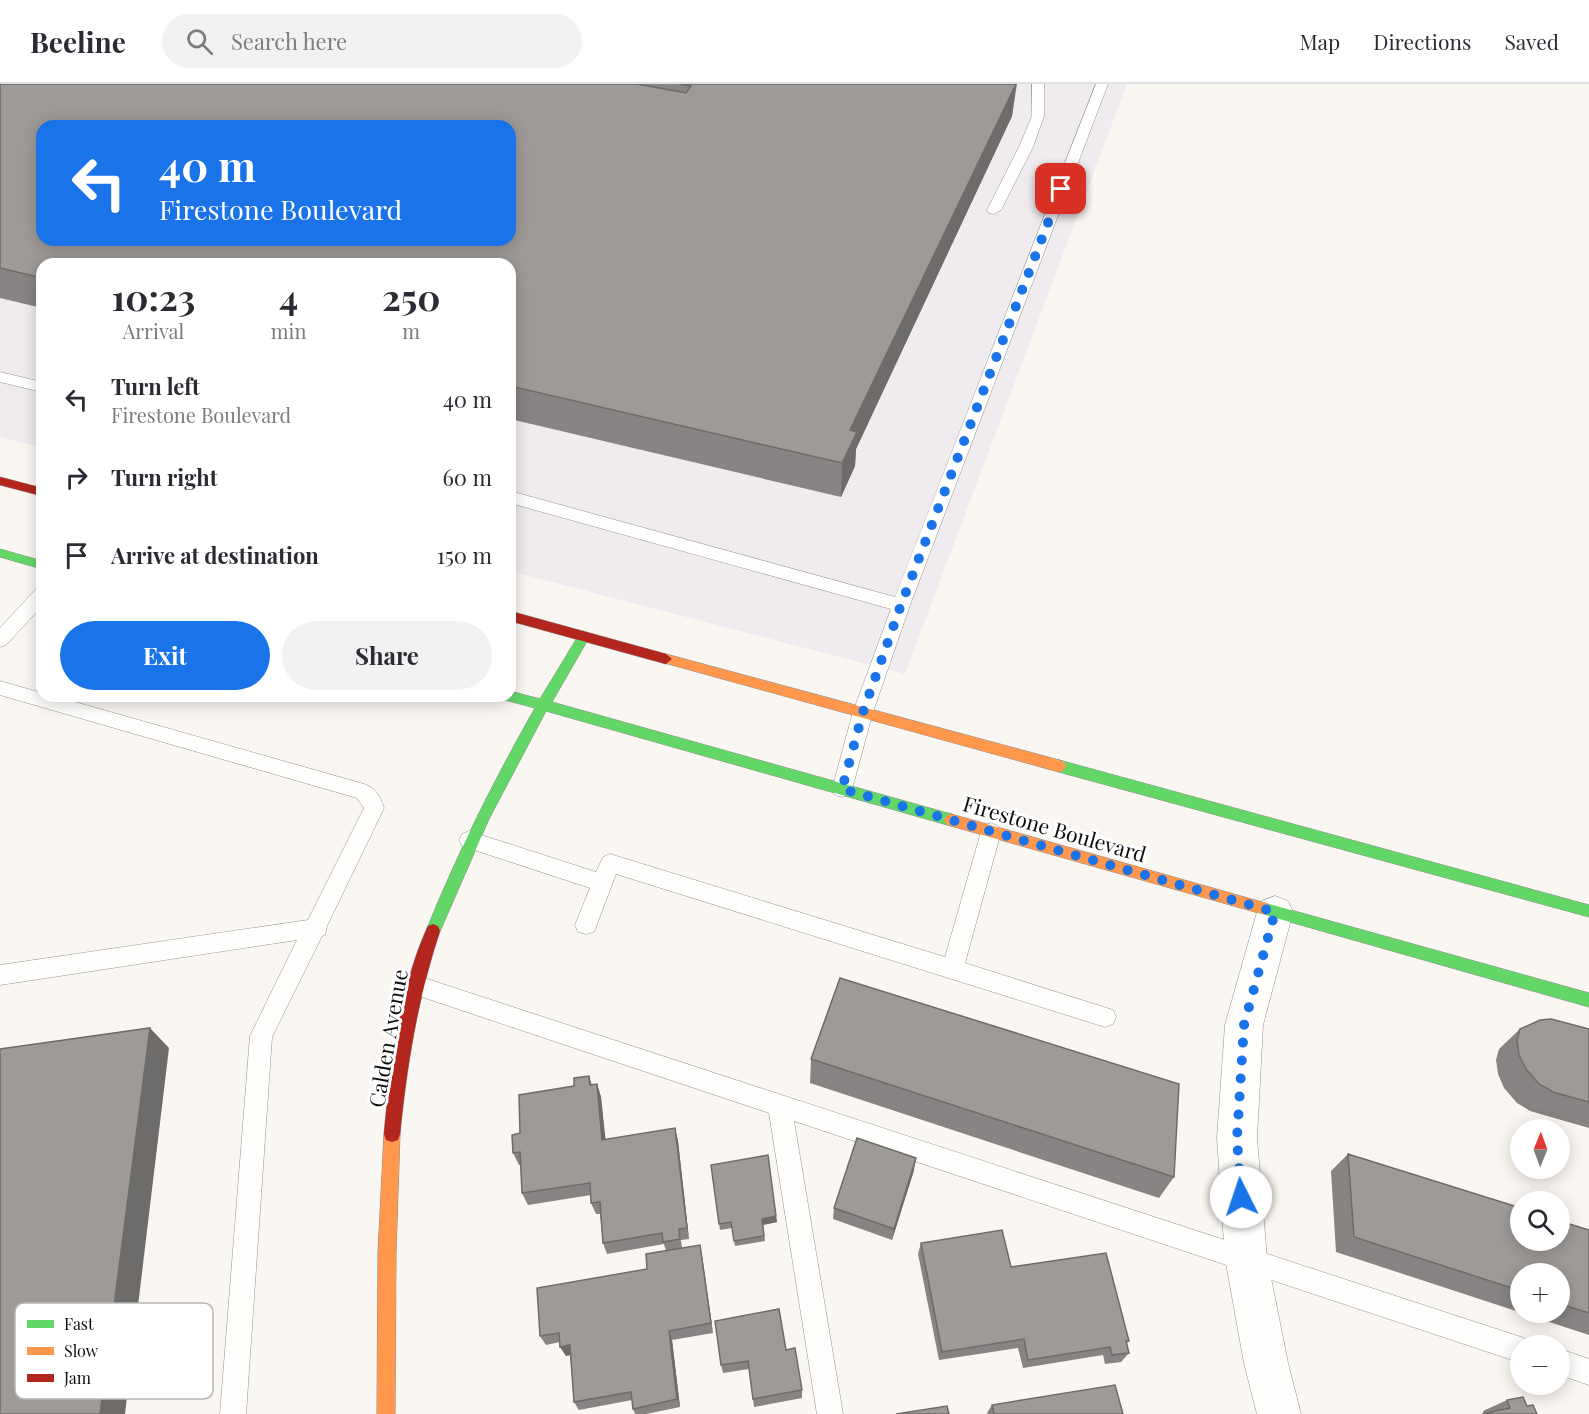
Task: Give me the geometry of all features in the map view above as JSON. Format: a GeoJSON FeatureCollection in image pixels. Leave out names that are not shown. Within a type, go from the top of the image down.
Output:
{"type":"FeatureCollection","features":[{"type":"Feature","properties":{"kind":"main road"},"geometry":{"type":"LineString","coordinates":[[0,481],[36,490]]}},
{"type":"Feature","properties":{"kind":"main road"},"geometry":{"type":"LineString","coordinates":[[0,553],[36,563]]}},
{"type":"Feature","properties":{"kind":"main road"},"geometry":{"type":"LineString","coordinates":[[516,618],[1589,911]]}},
{"type":"Feature","properties":{"kind":"main road","name":"Calden Avenue"},"geometry":{"type":"LineString","coordinates":[[386,1414],[393,1130],[403,1052],[415,985],[439,914],[469,840],[543,705],[584,636]]}},
{"type":"Feature","properties":{"kind":"main road","name":"Firestone Boulevard"},"geometry":{"type":"LineString","coordinates":[[516,698],[1589,1000]]}},
{"type":"Feature","properties":{"kind":"street"},"geometry":{"type":"LineString","coordinates":[[1275,912],[1244,1025],[1237,1138],[1246,1258],[1266,1363],[1279,1414]]}},
{"type":"Feature","properties":{"kind":"lane"},"geometry":{"type":"LineString","coordinates":[[994,210],[1026,147],[1038,116],[1038,84]]}},
{"type":"Feature","properties":{"kind":"lane"},"geometry":{"type":"LineString","coordinates":[[842,789],[863,712],[901,605],[1102,84]]}},
{"type":"Feature","properties":{"kind":"lane"},"geometry":{"type":"LineString","coordinates":[[0,377],[36,386]]}},
{"type":"Feature","properties":{"kind":"lane"},"geometry":{"type":"LineString","coordinates":[[516,499],[901,605]]}},
{"type":"Feature","properties":{"kind":"lane"},"geometry":{"type":"LineString","coordinates":[[0,640],[36,601]]}},
{"type":"Feature","properties":{"kind":"lane"},"geometry":{"type":"LineString","coordinates":[[0,688],[36,698]]}},
{"type":"Feature","properties":{"kind":"lane"},"geometry":{"type":"LineString","coordinates":[[49,702],[364,792],[371,799],[374,808],[261,1036],[233,1414]]}},
{"type":"Feature","properties":{"kind":"lane"},"geometry":{"type":"LineString","coordinates":[[952,970],[991,832]]}},
{"type":"Feature","properties":{"kind":"lane"},"geometry":{"type":"LineString","coordinates":[[469,840],[602,883]]}},
{"type":"Feature","properties":{"kind":"lane"},"geometry":{"type":"LineString","coordinates":[[586,925],[610,863],[1105,1017]]}},
{"type":"Feature","properties":{"kind":"lane"},"geometry":{"type":"LineString","coordinates":[[0,975],[316,928]]}},
{"type":"Feature","properties":{"kind":"lane"},"geometry":{"type":"LineString","coordinates":[[415,985],[1510,1346]]}},
{"type":"Feature","properties":{"kind":"lane"},"geometry":{"type":"LineString","coordinates":[[780,1106],[830,1414]]}},
{"type":"Feature","properties":{"kind":"lane"},"geometry":{"type":"LineString","coordinates":[[1570,1365],[1589,1372]]}},
{"type":"Feature","properties":{"kind":"shaded area"},"geometry":{"type":"Polygon","coordinates":[[[0,84],[1127,84],[905,674],[516,573],[516,258],[36,258],[36,446],[0,437],[0,84]]]}},
{"type":"Feature","properties":{"kind":"building"},"geometry":{"type":"Polygon","coordinates":[[[0,84],[637,84],[686,93],[691,86],[679,84],[1016,84],[850,430],[857,432],[842,463],[516,387],[516,258],[36,258],[36,277],[0,268],[0,84]]]}},
{"type":"Feature","properties":{"kind":"building"},"geometry":{"type":"Polygon","coordinates":[[[840,978],[1179,1084],[1174,1177],[811,1059],[840,978]]]}},
{"type":"Feature","properties":{"kind":"building"},"geometry":{"type":"Polygon","coordinates":[[[1551,1019],[1589,1029],[1589,1102],[1553,1092],[1539,1084],[1526,1069],[1519,1055],[1517,1040],[1520,1029],[1540,1020],[1551,1019]]]}},
{"type":"Feature","properties":{"kind":"building"},"geometry":{"type":"Polygon","coordinates":[[[150,1028],[114,1303],[15,1303],[15,1399],[102,1399],[100,1414],[0,1414],[0,1049],[150,1028]]]}},
{"type":"Feature","properties":{"kind":"building"},"geometry":{"type":"Polygon","coordinates":[[[589,1076],[590,1085],[597,1084],[602,1140],[675,1128],[687,1228],[679,1229],[680,1239],[663,1242],[662,1233],[603,1243],[600,1202],[591,1203],[590,1183],[522,1193],[520,1152],[513,1153],[512,1135],[520,1133],[519,1095],[574,1086],[574,1078],[589,1076]]]}},
{"type":"Feature","properties":{"kind":"building"},"geometry":{"type":"Polygon","coordinates":[[[857,1138],[916,1158],[894,1229],[834,1208],[857,1138]]]}},
{"type":"Feature","properties":{"kind":"building"},"geometry":{"type":"Polygon","coordinates":[[[1348,1154],[1510,1205],[1510,1251],[1570,1251],[1570,1224],[1589,1230],[1589,1313],[1570,1307],[1570,1263],[1510,1263],[1510,1287],[1354,1237],[1348,1154]]]}},
{"type":"Feature","properties":{"kind":"building"},"geometry":{"type":"Polygon","coordinates":[[[768,1155],[776,1216],[762,1219],[764,1236],[734,1241],[731,1222],[719,1224],[711,1165],[768,1155]]]}},
{"type":"Feature","properties":{"kind":"building"},"geometry":{"type":"Polygon","coordinates":[[[1002,1230],[1011,1267],[1106,1253],[1129,1341],[1126,1341],[1129,1353],[1112,1355],[1110,1347],[1028,1360],[1024,1339],[942,1352],[921,1243],[1002,1230]]]}},
{"type":"Feature","properties":{"kind":"building"},"geometry":{"type":"Polygon","coordinates":[[[700,1245],[711,1323],[669,1331],[677,1399],[633,1409],[631,1392],[574,1402],[570,1345],[560,1347],[559,1333],[540,1336],[537,1288],[647,1269],[646,1254],[700,1245]]]}},
{"type":"Feature","properties":{"kind":"building"},"geometry":{"type":"Polygon","coordinates":[[[779,1309],[786,1350],[795,1348],[802,1390],[753,1399],[748,1361],[721,1365],[715,1321],[779,1309]]]}},
{"type":"Feature","properties":{"kind":"building"},"geometry":{"type":"Polygon","coordinates":[[[1115,1385],[1123,1414],[994,1414],[992,1405],[1115,1385]]]}},
{"type":"Feature","properties":{"kind":"building"},"geometry":{"type":"Polygon","coordinates":[[[1523,1397],[1527,1406],[1533,1405],[1537,1414],[1482,1414],[1510,1408],[1507,1400],[1523,1397]]]}},
{"type":"Feature","properties":{"kind":"building"},"geometry":{"type":"Polygon","coordinates":[[[947,1406],[949,1414],[896,1414],[947,1406]]]}},
{"type":"Feature","properties":{"kind":"traffic: fast"},"geometry":{"type":"LineString","coordinates":[[0,553],[36,563]]}},
{"type":"Feature","properties":{"kind":"traffic: fast"},"geometry":{"type":"LineString","coordinates":[[433,931],[448,892],[483,817],[584,636]]}},
{"type":"Feature","properties":{"kind":"traffic: fast"},"geometry":{"type":"LineString","coordinates":[[516,698],[951,820]]}},
{"type":"Feature","properties":{"kind":"traffic: fast"},"geometry":{"type":"LineString","coordinates":[[1059,766],[1589,911]]}},
{"type":"Feature","properties":{"kind":"traffic: fast"},"geometry":{"type":"LineString","coordinates":[[1262,908],[1589,1000]]}},
{"type":"Feature","properties":{"kind":"traffic: slow"},"geometry":{"type":"LineString","coordinates":[[666,659],[1059,766]]}},
{"type":"Feature","properties":{"kind":"traffic: slow"},"geometry":{"type":"LineString","coordinates":[[951,820],[1262,908]]}},
{"type":"Feature","properties":{"kind":"traffic: slow"},"geometry":{"type":"LineString","coordinates":[[386,1414],[387,1253],[392,1134]]}},
{"type":"Feature","properties":{"kind":"traffic: jam"},"geometry":{"type":"LineString","coordinates":[[0,481],[36,490]]}},
{"type":"Feature","properties":{"kind":"traffic: jam"},"geometry":{"type":"LineString","coordinates":[[516,618],[666,659]]}},
{"type":"Feature","properties":{"kind":"traffic: jam"},"geometry":{"type":"LineString","coordinates":[[392,1134],[411,1006],[433,931]]}},
{"type":"Feature","properties":{"kind":"route"},"geometry":{"type":"LineString","coordinates":[[1061,189],[901,605],[863,712],[842,789],[1275,912],[1244,1025],[1237,1138],[1241,1197]]}}]}
